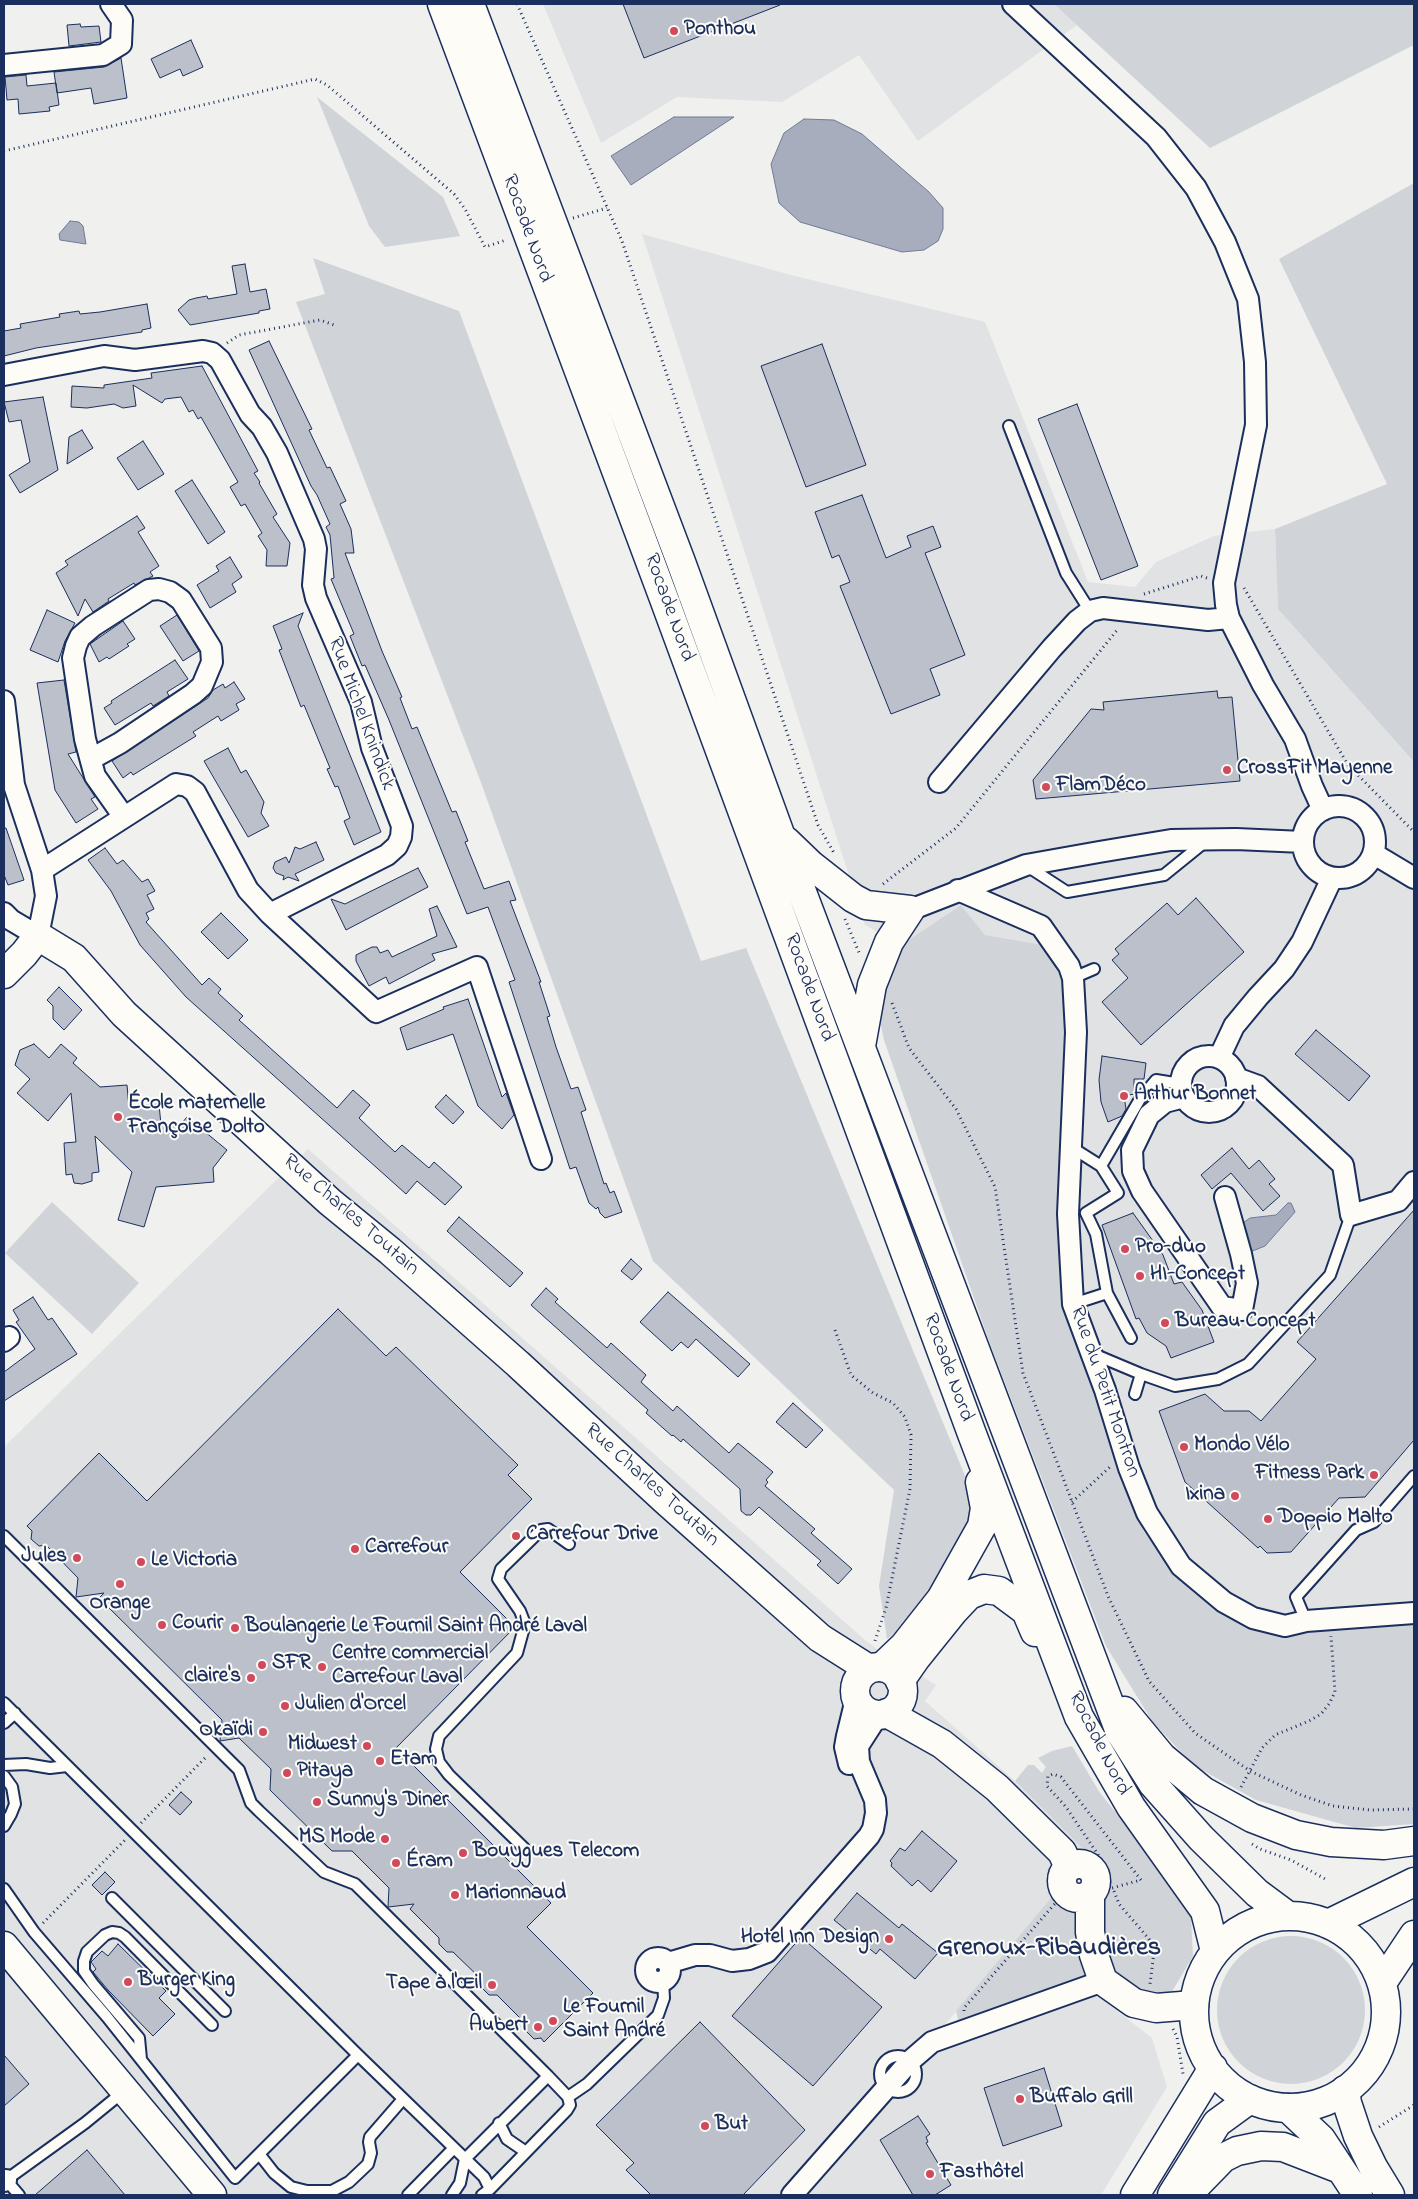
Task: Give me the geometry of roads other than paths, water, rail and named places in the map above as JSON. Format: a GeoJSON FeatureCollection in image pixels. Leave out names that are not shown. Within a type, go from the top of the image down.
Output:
{"type":"FeatureCollection","features":[{"type":"Feature","properties":{"kind":"main road","name":"Rocade Nord"},"geometry":{"type":"LineString","coordinates":[[442,4],[972,1434],[1079,1717],[1130,1807],[1205,1911],[1215,1951]]}},
{"type":"Feature","properties":{"kind":"main road","name":"Rocade Nord"},"geometry":{"type":"LineString","coordinates":[[470,4],[681,562],[780,834],[1120,1732],[1153,1784],[1201,1838],[1257,1893],[1288,1916]]}},
{"type":"Feature","properties":{"kind":"main road"},"geometry":{"type":"LineString","coordinates":[[780,834],[810,865],[852,898],[866,905],[910,910],[888,942],[875,977],[861,1046]]}},
{"type":"Feature","properties":{"kind":"main road"},"geometry":{"type":"LineString","coordinates":[[4,974],[24,954],[38,936]]}},
{"type":"Feature","properties":{"kind":"main road","name":"Rue Charles Toutain"},"geometry":{"type":"LineString","coordinates":[[38,936],[74,958],[124,1014],[330,1202],[390,1251],[518,1364],[665,1500],[879,1691],[997,1788],[1062,1852],[1084,1885],[1094,1955],[1103,1981]]}},
{"type":"Feature","properties":{"kind":"main road"},"geometry":{"type":"LineString","coordinates":[[879,1691],[904,1646],[941,1599],[982,1526],[985,1508],[972,1434]]}},
{"type":"Feature","properties":{"kind":"main road"},"geometry":{"type":"LineString","coordinates":[[879,1691],[916,1658],[969,1595],[984,1589],[999,1591],[1026,1611],[1053,1676],[1079,1717]]}},
{"type":"Feature","properties":{"kind":"main road","name":"Rocade Nord"},"geometry":{"type":"LineString","coordinates":[[1088,1650],[1126,1714],[1162,1757],[1203,1791],[1252,1818],[1296,1835],[1331,1842],[1384,1845],[1414,1841]]}},
{"type":"Feature","properties":{"kind":"main road"},"geometry":{"type":"LineString","coordinates":[[1328,1924],[1414,1882]]}},
{"type":"Feature","properties":{"kind":"main road"},"geometry":{"type":"LineString","coordinates":[[1288,1916],[1308,1918],[1328,1924],[1351,1938],[1370,1958],[1382,1983],[1386,2013],[1381,2043],[1367,2069],[1345,2090],[1327,2100],[1308,2106],[1288,2108],[1250,2099],[1230,2086],[1213,2068],[1201,2049],[1195,2027],[1194,2004],[1200,1976],[1215,1951],[1236,1932],[1261,1920],[1288,1916]]}},
{"type":"Feature","properties":{"kind":"main road"},"geometry":{"type":"LineString","coordinates":[[1382,1983],[1414,1935]]}},
{"type":"Feature","properties":{"kind":"main road"},"geometry":{"type":"LineString","coordinates":[[4,1946],[212,2195]]}},
{"type":"Feature","properties":{"kind":"main road"},"geometry":{"type":"LineString","coordinates":[[1103,1981],[1134,2003],[1156,2008],[1194,2004]]}},
{"type":"Feature","properties":{"kind":"main road"},"geometry":{"type":"LineString","coordinates":[[1135,2195],[1213,2068]]}},
{"type":"Feature","properties":{"kind":"main road"},"geometry":{"type":"LineString","coordinates":[[1345,2090],[1347,2103],[1358,2136],[1373,2167],[1390,2195]]}},
{"type":"Feature","properties":{"kind":"main road"},"geometry":{"type":"LineString","coordinates":[[1172,2195],[1218,2123],[1250,2099]]}},
{"type":"Feature","properties":{"kind":"main road"},"geometry":{"type":"LineString","coordinates":[[1288,2108],[1321,2138],[1358,2195]]}},
{"type":"Feature","properties":{"kind":"main road"},"geometry":{"type":"LineString","coordinates":[[1187,2195],[1224,2158],[1237,2151],[1261,2146],[1283,2147],[1340,2169]]}},
{"type":"Feature","properties":{"kind":"street"},"geometry":{"type":"LineString","coordinates":[[4,65],[103,55],[121,44],[122,20],[111,4]]}},
{"type":"Feature","properties":{"kind":"street"},"geometry":{"type":"LineString","coordinates":[[1013,4],[1156,137],[1196,188],[1225,242],[1248,298],[1255,362],[1256,425],[1226,605],[1229,618],[1263,685],[1295,739],[1323,810]]}},
{"type":"Feature","properties":{"kind":"street","name":"Rue Michel Knindick"},"geometry":{"type":"LineString","coordinates":[[4,375],[104,356],[135,360],[203,351],[212,353],[220,360],[250,414],[262,427],[277,453],[314,540],[316,549],[313,585],[316,598],[361,702],[372,748],[402,826],[401,837],[397,846],[387,855],[270,914]]}},
{"type":"Feature","properties":{"kind":"street"},"geometry":{"type":"LineString","coordinates":[[91,759],[128,737],[202,686],[212,662],[211,648],[181,600],[170,592],[159,589],[149,590],[94,626],[80,637],[73,658],[85,739],[95,776],[124,817]]}},
{"type":"Feature","properties":{"kind":"street"},"geometry":{"type":"LineString","coordinates":[[939,782],[1052,648],[1090,611],[1103,608],[1208,620],[1229,618]]}},
{"type":"Feature","properties":{"kind":"street"},"geometry":{"type":"LineString","coordinates":[[4,701],[14,785],[42,870],[46,896],[38,936],[4,914]]}},
{"type":"Feature","properties":{"kind":"street"},"geometry":{"type":"LineString","coordinates":[[42,870],[176,784],[187,786],[195,792],[248,890],[270,914],[376,1012],[477,967],[540,1159]]}},
{"type":"Feature","properties":{"kind":"street"},"geometry":{"type":"LineString","coordinates":[[1335,806],[1347,807],[1358,811],[1368,819],[1374,830],[1376,841],[1374,854],[1362,871],[1343,879],[1332,878],[1320,874],[1311,865],[1305,854],[1303,842],[1308,823],[1323,810],[1335,806]]}},
{"type":"Feature","properties":{"kind":"street"},"geometry":{"type":"LineString","coordinates":[[910,910],[1026,865],[1171,840],[1208,839],[1303,842]]}},
{"type":"Feature","properties":{"kind":"street"},"geometry":{"type":"LineString","coordinates":[[1374,854],[1414,878]]}},
{"type":"Feature","properties":{"kind":"street"},"geometry":{"type":"LineString","coordinates":[[1219,1058],[1234,1026],[1284,969],[1302,942],[1332,878]]}},
{"type":"Feature","properties":{"kind":"street","name":"Rue du Petit Montron"},"geometry":{"type":"LineString","coordinates":[[958,890],[1042,926],[1069,966],[1073,978],[1076,1032],[1068,1214],[1073,1304],[1090,1353],[1106,1390],[1146,1513],[1181,1566],[1224,1602],[1253,1618],[1285,1626],[1306,1621],[1414,1613]]}},
{"type":"Feature","properties":{"kind":"street"},"geometry":{"type":"LineString","coordinates":[[1210,1056],[1219,1058],[1233,1070],[1236,1078],[1237,1086],[1230,1103],[1215,1112],[1197,1110],[1190,1105],[1183,1091],[1182,1075],[1193,1061],[1210,1056]]}},
{"type":"Feature","properties":{"kind":"street"},"geometry":{"type":"LineString","coordinates":[[1236,1078],[1258,1086],[1343,1165],[1351,1214],[1398,1201],[1414,1182]]}},
{"type":"Feature","properties":{"kind":"street"},"geometry":{"type":"LineString","coordinates":[[1183,1091],[1149,1115],[1132,1150],[1133,1171],[1146,1198],[1222,1307],[1242,1310],[1246,1283],[1241,1254],[1225,1198]]}},
{"type":"Feature","properties":{"kind":"street"},"geometry":{"type":"LineString","coordinates":[[871,1790],[852,1769],[848,1762],[845,1747],[879,1691]]}},
{"type":"Feature","properties":{"kind":"street"},"geometry":{"type":"LineString","coordinates":[[665,1973],[696,1955],[732,1961],[750,1959],[767,1952],[869,1836],[873,1829],[876,1813],[875,1800],[859,1762],[858,1746],[879,1691]]}},
{"type":"Feature","properties":{"kind":"street"},"geometry":{"type":"LineString","coordinates":[[792,2195],[910,2060],[932,2042],[1103,1981]]}},
{"type":"Feature","properties":{"kind":"lane"},"geometry":{"type":"LineString","coordinates":[[1009,426],[1066,573],[1090,611]]}},
{"type":"Feature","properties":{"kind":"lane"},"geometry":{"type":"LineString","coordinates":[[1026,865],[1067,892],[1164,875],[1208,839]]}},
{"type":"Feature","properties":{"kind":"lane"},"geometry":{"type":"LineString","coordinates":[[1073,978],[1094,969]]}},
{"type":"Feature","properties":{"kind":"lane"},"geometry":{"type":"LineString","coordinates":[[1100,1166],[1140,1099],[1156,1080],[1183,1091]]}},
{"type":"Feature","properties":{"kind":"lane"},"geometry":{"type":"LineString","coordinates":[[1070,1147],[1100,1166],[1118,1193],[1086,1213],[1096,1234],[1107,1293],[1132,1338]]}},
{"type":"Feature","properties":{"kind":"lane"},"geometry":{"type":"LineString","coordinates":[[1090,1353],[1175,1386],[1218,1379],[1248,1364],[1330,1275],[1351,1214]]}},
{"type":"Feature","properties":{"kind":"lane"},"geometry":{"type":"LineString","coordinates":[[1073,1304],[1107,1293]]}},
{"type":"Feature","properties":{"kind":"lane"},"geometry":{"type":"LineString","coordinates":[[1135,1394],[1141,1374]]}},
{"type":"Feature","properties":{"kind":"lane"},"geometry":{"type":"LineString","coordinates":[[1306,1621],[1296,1597],[1356,1530],[1374,1522],[1414,1476]]}},
{"type":"Feature","properties":{"kind":"lane"},"geometry":{"type":"LineString","coordinates":[[524,1848],[450,1775],[439,1762],[436,1749],[439,1736],[517,1653],[525,1624],[520,1611],[498,1580],[500,1569],[541,1530],[548,1529],[569,1544]]}},
{"type":"Feature","properties":{"kind":"lane"},"geometry":{"type":"LineString","coordinates":[[4,1536],[239,1770],[251,1803],[259,1811],[324,1872],[355,1884],[568,2098],[570,2105],[568,2110],[486,2192]]}},
{"type":"Feature","properties":{"kind":"lane"},"geometry":{"type":"LineString","coordinates":[[4,1703],[358,2055],[484,2177],[486,2192]]}},
{"type":"Feature","properties":{"kind":"lane"},"geometry":{"type":"LineString","coordinates":[[4,1723],[15,1714]]}},
{"type":"Feature","properties":{"kind":"lane"},"geometry":{"type":"LineString","coordinates":[[4,1765],[26,1764],[50,1768],[67,1766]]}},
{"type":"Feature","properties":{"kind":"lane"},"geometry":{"type":"LineString","coordinates":[[4,1776],[12,1787],[14,1804],[12,1814],[4,1826]]}},
{"type":"Feature","properties":{"kind":"lane"},"geometry":{"type":"LineString","coordinates":[[4,1889],[34,1932],[87,1992],[235,2178],[358,2055]]}},
{"type":"Feature","properties":{"kind":"lane"},"geometry":{"type":"LineString","coordinates":[[112,1898],[225,2011]]}},
{"type":"Feature","properties":{"kind":"lane"},"geometry":{"type":"LineString","coordinates":[[141,2059],[140,2038],[84,1971],[84,1961],[87,1952],[105,1935],[112,1932],[119,1933],[125,1937],[212,2025]]}},
{"type":"Feature","properties":{"kind":"lane"},"geometry":{"type":"LineString","coordinates":[[568,2098],[587,2084],[658,2015],[664,1998],[665,1973]]}},
{"type":"Feature","properties":{"kind":"lane"},"geometry":{"type":"LineString","coordinates":[[452,2195],[460,2183],[465,2159],[548,2076]]}},
{"type":"Feature","properties":{"kind":"lane"},"geometry":{"type":"LineString","coordinates":[[19,2195],[5,2180],[85,2123],[124,2091]]}},
{"type":"Feature","properties":{"kind":"lane"},"geometry":{"type":"LineString","coordinates":[[291,2187],[322,2192],[332,2191],[349,2182],[368,2164],[371,2153],[370,2137],[403,2099]]}},
{"type":"Feature","properties":{"kind":"lane"},"geometry":{"type":"LineString","coordinates":[[499,2123],[507,2139],[526,2152]]}},
{"type":"Feature","properties":{"kind":"lane"},"geometry":{"type":"LineString","coordinates":[[408,2195],[454,2148]]}},
{"type":"Feature","properties":{"kind":"lane"},"geometry":{"type":"LineString","coordinates":[[260,2155],[274,2173],[302,2195]]}},
{"type":"Feature","properties":{"kind":"water"},"geometry":{"type":"Polygon","coordinates":[[[674,117],[734,117],[631,185],[611,156],[674,117]]]}},
{"type":"Feature","properties":{"kind":"water"},"geometry":{"type":"Polygon","coordinates":[[[804,119],[834,120],[862,134],[929,192],[943,208],[943,229],[938,241],[924,250],[902,252],[800,222],[779,203],[771,164],[784,133],[804,119]]]}},
{"type":"Feature","properties":{"kind":"water"},"geometry":{"type":"Polygon","coordinates":[[[70,221],[79,222],[83,226],[86,244],[60,240],[59,234],[70,221]]]}},
{"type":"Feature","properties":{"kind":"water"},"geometry":{"type":"Polygon","coordinates":[[[1288,1203],[1291,1203],[1295,1212],[1265,1246],[1250,1252],[1240,1225],[1250,1218],[1276,1215],[1288,1203]]]}},
{"type":"Feature","properties":{"kind":"place","name":"Ponthou"},"geometry":{"type":"Point","coordinates":[674,31]}},
{"type":"Feature","properties":{"kind":"place","name":"CrossFit Mayenne"},"geometry":{"type":"Point","coordinates":[1227,770]}},
{"type":"Feature","properties":{"kind":"place","name":"FlamDéco"},"geometry":{"type":"Point","coordinates":[1046,787]}},
{"type":"Feature","properties":{"kind":"place","name":"Arthur Bonnet"},"geometry":{"type":"Point","coordinates":[1124,1096]}},
{"type":"Feature","properties":{"kind":"place","name":"École maternelle Françoise Dolto"},"geometry":{"type":"Point","coordinates":[118,1117]}},
{"type":"Feature","properties":{"kind":"place","name":"Pro-duo"},"geometry":{"type":"Point","coordinates":[1125,1249]}},
{"type":"Feature","properties":{"kind":"place","name":"HI-Concept"},"geometry":{"type":"Point","coordinates":[1140,1276]}},
{"type":"Feature","properties":{"kind":"place","name":"Bureau Concept"},"geometry":{"type":"Point","coordinates":[1165,1323]}},
{"type":"Feature","properties":{"kind":"place","name":"Mondo Vélo"},"geometry":{"type":"Point","coordinates":[1184,1447]}},
{"type":"Feature","properties":{"kind":"place","name":"Fitness Park"},"geometry":{"type":"Point","coordinates":[1374,1475]}},
{"type":"Feature","properties":{"kind":"place","name":"Ixina"},"geometry":{"type":"Point","coordinates":[1235,1496]}},
{"type":"Feature","properties":{"kind":"place","name":"Doppio Malto"},"geometry":{"type":"Point","coordinates":[1268,1519]}},
{"type":"Feature","properties":{"kind":"place","name":"Carrefour Drive"},"geometry":{"type":"Point","coordinates":[516,1536]}},
{"type":"Feature","properties":{"kind":"place","name":"Carrefour"},"geometry":{"type":"Point","coordinates":[355,1549]}},
{"type":"Feature","properties":{"kind":"place","name":"Jules"},"geometry":{"type":"Point","coordinates":[77,1558]}},
{"type":"Feature","properties":{"kind":"place","name":"Le Victoria"},"geometry":{"type":"Point","coordinates":[141,1562]}},
{"type":"Feature","properties":{"kind":"place","name":"Orange"},"geometry":{"type":"Point","coordinates":[120,1584]}},
{"type":"Feature","properties":{"kind":"place","name":"Courir"},"geometry":{"type":"Point","coordinates":[162,1625]}},
{"type":"Feature","properties":{"kind":"place","name":"Boulangerie Le Fournil Saint André Laval"},"geometry":{"type":"Point","coordinates":[235,1628]}},
{"type":"Feature","properties":{"kind":"place","name":"SFR"},"geometry":{"type":"Point","coordinates":[262,1665]}},
{"type":"Feature","properties":{"kind":"place","name":"Centre commercial Carrefour Laval"},"geometry":{"type":"Point","coordinates":[322,1667]}},
{"type":"Feature","properties":{"kind":"place","name":"claire's"},"geometry":{"type":"Point","coordinates":[251,1678]}},
{"type":"Feature","properties":{"kind":"place","name":"Julien d'Orcel"},"geometry":{"type":"Point","coordinates":[285,1706]}},
{"type":"Feature","properties":{"kind":"place","name":"Okaïdi"},"geometry":{"type":"Point","coordinates":[263,1732]}},
{"type":"Feature","properties":{"kind":"place","name":"Midwest"},"geometry":{"type":"Point","coordinates":[367,1746]}},
{"type":"Feature","properties":{"kind":"place","name":"Etam"},"geometry":{"type":"Point","coordinates":[380,1761]}},
{"type":"Feature","properties":{"kind":"place","name":"Pitaya"},"geometry":{"type":"Point","coordinates":[287,1773]}},
{"type":"Feature","properties":{"kind":"place","name":"Sunny's Diner"},"geometry":{"type":"Point","coordinates":[317,1802]}},
{"type":"Feature","properties":{"kind":"place","name":"MS Mode"},"geometry":{"type":"Point","coordinates":[385,1839]}},
{"type":"Feature","properties":{"kind":"place","name":"Bouygues Telecom"},"geometry":{"type":"Point","coordinates":[463,1853]}},
{"type":"Feature","properties":{"kind":"place","name":"Éram"},"geometry":{"type":"Point","coordinates":[396,1863]}},
{"type":"Feature","properties":{"kind":"place","name":"Marionnaud"},"geometry":{"type":"Point","coordinates":[455,1895]}},
{"type":"Feature","properties":{"kind":"place","name":"Hotel Inn Design"},"geometry":{"type":"Point","coordinates":[889,1939]}},
{"type":"Feature","properties":{"kind":"place","name":"Burger King"},"geometry":{"type":"Point","coordinates":[128,1982]}},
{"type":"Feature","properties":{"kind":"place","name":"Tape à l'Œil"},"geometry":{"type":"Point","coordinates":[492,1985]}},
{"type":"Feature","properties":{"kind":"place","name":"Le Fournil Saint André"},"geometry":{"type":"Point","coordinates":[553,2021]}},
{"type":"Feature","properties":{"kind":"place","name":"Aubert"},"geometry":{"type":"Point","coordinates":[538,2027]}},
{"type":"Feature","properties":{"kind":"place","name":"Buffalo Grill"},"geometry":{"type":"Point","coordinates":[1020,2099]}},
{"type":"Feature","properties":{"kind":"place","name":"But"},"geometry":{"type":"Point","coordinates":[705,2126]}},
{"type":"Feature","properties":{"kind":"place","name":"Fasthôtel"},"geometry":{"type":"Point","coordinates":[930,2174]}},
{"type":"Feature","properties":{"kind":"district","name":"Grenoux-Ribaudières"},"geometry":{"type":"Point","coordinates":[1049,1950]}}]}
